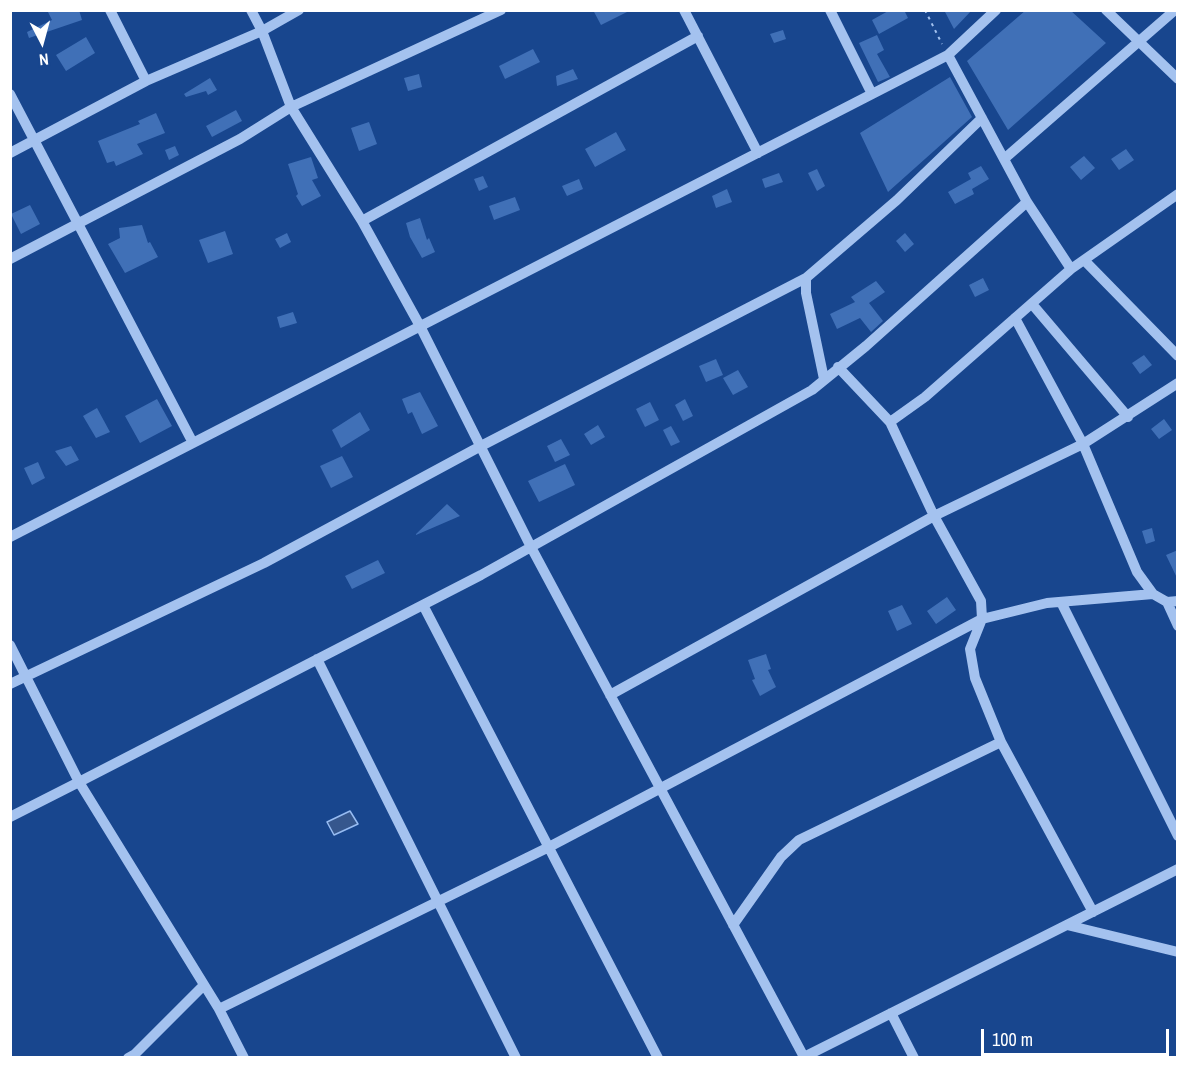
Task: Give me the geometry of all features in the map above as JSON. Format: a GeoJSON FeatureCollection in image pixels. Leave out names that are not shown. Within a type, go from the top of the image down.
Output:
{"type":"FeatureCollection","features":[{"type":"Feature","properties":{"kind":"street"},"geometry":{"type":"LineString","coordinates":[[110,10],[146,81]]}},
{"type":"Feature","properties":{"kind":"street"},"geometry":{"type":"LineString","coordinates":[[251,10],[262,31],[291,107],[362,222],[420,326],[531,547],[803,1057],[1178,869]]}},
{"type":"Feature","properties":{"kind":"street"},"geometry":{"type":"LineString","coordinates":[[10,153],[146,81],[262,31],[300,10]]}},
{"type":"Feature","properties":{"kind":"street"},"geometry":{"type":"LineString","coordinates":[[10,259],[240,139],[291,107],[501,10]]}},
{"type":"Feature","properties":{"kind":"street"},"geometry":{"type":"LineString","coordinates":[[684,10],[758,153]]}},
{"type":"Feature","properties":{"kind":"street"},"geometry":{"type":"LineString","coordinates":[[830,10],[872,94]]}},
{"type":"Feature","properties":{"kind":"street"},"geometry":{"type":"LineString","coordinates":[[10,537],[948,55],[996,10]]}},
{"type":"Feature","properties":{"kind":"street"},"geometry":{"type":"LineString","coordinates":[[1106,10],[1178,79]]}},
{"type":"Feature","properties":{"kind":"street"},"geometry":{"type":"LineString","coordinates":[[1004,159],[1140,43],[1175,10]]}},
{"type":"Feature","properties":{"kind":"street"},"geometry":{"type":"LineString","coordinates":[[362,222],[698,36]]}},
{"type":"Feature","properties":{"kind":"street"},"geometry":{"type":"LineString","coordinates":[[948,55],[1027,202],[1071,269]]}},
{"type":"Feature","properties":{"kind":"street"},"geometry":{"type":"LineString","coordinates":[[10,94],[193,443]]}},
{"type":"Feature","properties":{"kind":"street"},"geometry":{"type":"LineString","coordinates":[[10,684],[264,563],[481,446],[806,278],[897,200],[982,118]]}},
{"type":"Feature","properties":{"kind":"street"},"geometry":{"type":"LineString","coordinates":[[890,422],[926,397],[1071,269],[1178,194]]}},
{"type":"Feature","properties":{"kind":"street"},"geometry":{"type":"LineString","coordinates":[[10,817],[423,605],[812,390],[866,346],[1027,202]]}},
{"type":"Feature","properties":{"kind":"street"},"geometry":{"type":"LineString","coordinates":[[1084,260],[1178,356]]}},
{"type":"Feature","properties":{"kind":"street"},"geometry":{"type":"LineString","coordinates":[[806,278],[806,293],[824,379]]}},
{"type":"Feature","properties":{"kind":"street"},"geometry":{"type":"LineString","coordinates":[[1032,304],[1128,417]]}},
{"type":"Feature","properties":{"kind":"street"},"geometry":{"type":"LineString","coordinates":[[1015,318],[1083,444],[1137,572],[1153,594]]}},
{"type":"Feature","properties":{"kind":"street"},"geometry":{"type":"LineString","coordinates":[[838,367],[890,422],[934,516],[981,601],[982,619],[970,649],[975,678],[1001,742],[1093,912]]}},
{"type":"Feature","properties":{"kind":"street"},"geometry":{"type":"LineString","coordinates":[[610,694],[934,516],[1083,444],[1178,383]]}},
{"type":"Feature","properties":{"kind":"street"},"geometry":{"type":"LineString","coordinates":[[219,1009],[661,790],[982,619],[1026,606],[1153,594],[1172,602],[1178,626]]}},
{"type":"Feature","properties":{"kind":"street"},"geometry":{"type":"LineString","coordinates":[[1060,602],[1178,836]]}},
{"type":"Feature","properties":{"kind":"street"},"geometry":{"type":"LineString","coordinates":[[423,605],[658,1058]]}},
{"type":"Feature","properties":{"kind":"street"},"geometry":{"type":"LineString","coordinates":[[10,645],[79,782],[219,1009],[244,1058]]}},
{"type":"Feature","properties":{"kind":"street"},"geometry":{"type":"LineString","coordinates":[[317,659],[440,901],[516,1058]]}},
{"type":"Feature","properties":{"kind":"street"},"geometry":{"type":"LineString","coordinates":[[733,925],[781,857],[799,840],[1001,742]]}},
{"type":"Feature","properties":{"kind":"street"},"geometry":{"type":"LineString","coordinates":[[1067,925],[1178,952]]}},
{"type":"Feature","properties":{"kind":"street"},"geometry":{"type":"LineString","coordinates":[[128,1058],[135,1054],[204,985]]}},
{"type":"Feature","properties":{"kind":"street"},"geometry":{"type":"LineString","coordinates":[[891,1013],[914,1058]]}},
{"type":"Feature","properties":{"kind":"path"},"geometry":{"type":"LineString","coordinates":[[925,10],[948,55]]}},
{"type":"Feature","properties":{"kind":"water"},"geometry":{"type":"Polygon","coordinates":[[[350,811],[358,824],[334,835],[327,822],[350,811]]]}},
{"type":"Feature","properties":{"kind":"building"},"geometry":{"type":"Polygon","coordinates":[[[47,10],[79,10],[82,20],[29,38],[27,32],[52,20],[47,10]]]}},
{"type":"Feature","properties":{"kind":"building"},"geometry":{"type":"Polygon","coordinates":[[[593,10],[631,10],[601,25],[593,10]]]}},
{"type":"Feature","properties":{"kind":"building"},"geometry":{"type":"Polygon","coordinates":[[[890,10],[904,10],[908,18],[879,34],[872,20],[890,10]]]}},
{"type":"Feature","properties":{"kind":"building"},"geometry":{"type":"Polygon","coordinates":[[[944,10],[972,10],[954,29],[944,10]]]}},
{"type":"Feature","properties":{"kind":"building"},"geometry":{"type":"Polygon","coordinates":[[[1026,10],[1070,10],[1106,43],[1008,130],[967,61],[1026,10]]]}},
{"type":"Feature","properties":{"kind":"building"},"geometry":{"type":"Polygon","coordinates":[[[783,30],[786,39],[774,43],[770,34],[783,30]]]}},
{"type":"Feature","properties":{"kind":"building"},"geometry":{"type":"Polygon","coordinates":[[[877,35],[884,50],[877,54],[890,77],[878,82],[859,43],[877,35]]]}},
{"type":"Feature","properties":{"kind":"building"},"geometry":{"type":"Polygon","coordinates":[[[86,37],[95,53],[66,71],[56,55],[86,37]]]}},
{"type":"Feature","properties":{"kind":"building"},"geometry":{"type":"Polygon","coordinates":[[[533,49],[540,62],[505,79],[499,66],[533,49]]]}},
{"type":"Feature","properties":{"kind":"building"},"geometry":{"type":"Polygon","coordinates":[[[573,69],[578,79],[557,86],[556,76],[573,69]]]}},
{"type":"Feature","properties":{"kind":"building"},"geometry":{"type":"Polygon","coordinates":[[[419,74],[422,87],[408,91],[404,78],[419,74]]]}},
{"type":"Feature","properties":{"kind":"building"},"geometry":{"type":"Polygon","coordinates":[[[950,77],[972,117],[888,192],[860,133],[950,77]]]}},
{"type":"Feature","properties":{"kind":"building"},"geometry":{"type":"Polygon","coordinates":[[[210,78],[217,90],[208,95],[206,91],[186,97],[184,94],[210,78]]]}},
{"type":"Feature","properties":{"kind":"building"},"geometry":{"type":"Polygon","coordinates":[[[236,110],[242,121],[212,137],[206,126],[236,110]]]}},
{"type":"Feature","properties":{"kind":"building"},"geometry":{"type":"Polygon","coordinates":[[[156,113],[165,133],[137,144],[143,154],[116,166],[114,161],[107,163],[98,141],[140,124],[138,121],[156,113]]]}},
{"type":"Feature","properties":{"kind":"building"},"geometry":{"type":"Polygon","coordinates":[[[369,122],[377,144],[359,151],[351,128],[369,122]]]}},
{"type":"Feature","properties":{"kind":"building"},"geometry":{"type":"Polygon","coordinates":[[[616,132],[626,150],[595,167],[585,149],[616,132]]]}},
{"type":"Feature","properties":{"kind":"building"},"geometry":{"type":"Polygon","coordinates":[[[175,146],[179,155],[169,160],[165,150],[175,146]]]}},
{"type":"Feature","properties":{"kind":"building"},"geometry":{"type":"Polygon","coordinates":[[[1126,149],[1134,160],[1119,170],[1111,159],[1126,149]]]}},
{"type":"Feature","properties":{"kind":"building"},"geometry":{"type":"Polygon","coordinates":[[[1084,156],[1095,168],[1081,180],[1070,167],[1084,156]]]}},
{"type":"Feature","properties":{"kind":"building"},"geometry":{"type":"Polygon","coordinates":[[[311,157],[318,178],[312,180],[321,196],[302,206],[296,196],[298,194],[288,164],[311,157]]]}},
{"type":"Feature","properties":{"kind":"building"},"geometry":{"type":"Polygon","coordinates":[[[981,166],[989,179],[972,189],[974,194],[955,204],[948,192],[971,179],[968,173],[981,166]]]}},
{"type":"Feature","properties":{"kind":"building"},"geometry":{"type":"Polygon","coordinates":[[[817,169],[825,186],[817,191],[808,173],[817,169]]]}},
{"type":"Feature","properties":{"kind":"building"},"geometry":{"type":"Polygon","coordinates":[[[779,173],[783,182],[765,188],[762,179],[779,173]]]}},
{"type":"Feature","properties":{"kind":"building"},"geometry":{"type":"Polygon","coordinates":[[[483,176],[488,187],[479,191],[474,179],[483,176]]]}},
{"type":"Feature","properties":{"kind":"building"},"geometry":{"type":"Polygon","coordinates":[[[579,179],[583,189],[567,196],[562,186],[579,179]]]}},
{"type":"Feature","properties":{"kind":"building"},"geometry":{"type":"Polygon","coordinates":[[[727,189],[732,202],[716,208],[712,196],[727,189]]]}},
{"type":"Feature","properties":{"kind":"building"},"geometry":{"type":"Polygon","coordinates":[[[515,197],[520,210],[494,220],[489,206],[515,197]]]}},
{"type":"Feature","properties":{"kind":"building"},"geometry":{"type":"Polygon","coordinates":[[[30,205],[40,224],[21,234],[11,214],[30,205]]]}},
{"type":"Feature","properties":{"kind":"building"},"geometry":{"type":"Polygon","coordinates":[[[420,218],[427,240],[429,238],[435,252],[422,258],[410,237],[406,223],[420,218]]]}},
{"type":"Feature","properties":{"kind":"building"},"geometry":{"type":"Polygon","coordinates":[[[142,225],[148,243],[150,242],[158,257],[125,273],[108,244],[120,238],[119,228],[142,225]]]}},
{"type":"Feature","properties":{"kind":"building"},"geometry":{"type":"Polygon","coordinates":[[[225,231],[233,254],[208,263],[199,240],[225,231]]]}},
{"type":"Feature","properties":{"kind":"building"},"geometry":{"type":"Polygon","coordinates":[[[287,233],[291,242],[280,248],[275,239],[287,233]]]}},
{"type":"Feature","properties":{"kind":"building"},"geometry":{"type":"Polygon","coordinates":[[[905,233],[914,244],[905,252],[896,241],[905,233]]]}},
{"type":"Feature","properties":{"kind":"building"},"geometry":{"type":"Polygon","coordinates":[[[983,278],[989,290],[975,297],[969,285],[983,278]]]}},
{"type":"Feature","properties":{"kind":"building"},"geometry":{"type":"Polygon","coordinates":[[[876,281],[885,292],[869,303],[883,321],[871,332],[860,318],[837,329],[830,314],[855,302],[851,297],[876,281]]]}},
{"type":"Feature","properties":{"kind":"building"},"geometry":{"type":"Polygon","coordinates":[[[293,312],[297,323],[280,328],[277,317],[293,312]]]}},
{"type":"Feature","properties":{"kind":"building"},"geometry":{"type":"Polygon","coordinates":[[[1144,355],[1152,365],[1140,374],[1132,363],[1144,355]]]}},
{"type":"Feature","properties":{"kind":"building"},"geometry":{"type":"Polygon","coordinates":[[[716,359],[723,375],[706,382],[699,366],[716,359]]]}},
{"type":"Feature","properties":{"kind":"building"},"geometry":{"type":"Polygon","coordinates":[[[738,370],[748,387],[733,395],[723,378],[738,370]]]}},
{"type":"Feature","properties":{"kind":"building"},"geometry":{"type":"Polygon","coordinates":[[[420,392],[438,426],[422,434],[412,412],[408,414],[402,399],[420,392]]]}},
{"type":"Feature","properties":{"kind":"building"},"geometry":{"type":"Polygon","coordinates":[[[157,399],[172,426],[140,443],[125,416],[157,399]]]}},
{"type":"Feature","properties":{"kind":"building"},"geometry":{"type":"Polygon","coordinates":[[[685,399],[693,416],[683,421],[675,405],[685,399]]]}},
{"type":"Feature","properties":{"kind":"building"},"geometry":{"type":"Polygon","coordinates":[[[650,402],[659,420],[645,427],[636,409],[650,402]]]}},
{"type":"Feature","properties":{"kind":"building"},"geometry":{"type":"Polygon","coordinates":[[[97,408],[110,432],[96,438],[83,416],[97,408]]]}},
{"type":"Feature","properties":{"kind":"building"},"geometry":{"type":"Polygon","coordinates":[[[360,412],[370,430],[341,448],[332,430],[360,412]]]}},
{"type":"Feature","properties":{"kind":"building"},"geometry":{"type":"Polygon","coordinates":[[[1164,419],[1172,430],[1159,439],[1151,429],[1164,419]]]}},
{"type":"Feature","properties":{"kind":"building"},"geometry":{"type":"Polygon","coordinates":[[[598,425],[605,437],[591,445],[584,434],[598,425]]]}},
{"type":"Feature","properties":{"kind":"building"},"geometry":{"type":"Polygon","coordinates":[[[671,426],[680,442],[671,446],[663,430],[671,426]]]}},
{"type":"Feature","properties":{"kind":"building"},"geometry":{"type":"Polygon","coordinates":[[[561,439],[570,455],[555,462],[547,446],[561,439]]]}},
{"type":"Feature","properties":{"kind":"building"},"geometry":{"type":"Polygon","coordinates":[[[71,446],[79,460],[66,466],[55,451],[71,446]]]}},
{"type":"Feature","properties":{"kind":"building"},"geometry":{"type":"Polygon","coordinates":[[[342,456],[353,477],[331,488],[320,466],[342,456]]]}},
{"type":"Feature","properties":{"kind":"building"},"geometry":{"type":"Polygon","coordinates":[[[38,462],[45,478],[32,485],[24,468],[38,462]]]}},
{"type":"Feature","properties":{"kind":"building"},"geometry":{"type":"Polygon","coordinates":[[[565,464],[575,485],[539,502],[528,481],[565,464]]]}},
{"type":"Feature","properties":{"kind":"building"},"geometry":{"type":"Polygon","coordinates":[[[447,504],[460,516],[416,535],[416,534],[447,504]]]}},
{"type":"Feature","properties":{"kind":"building"},"geometry":{"type":"Polygon","coordinates":[[[1152,528],[1155,541],[1146,544],[1142,531],[1152,528]]]}},
{"type":"Feature","properties":{"kind":"building"},"geometry":{"type":"Polygon","coordinates":[[[1178,550],[1178,580],[1166,555],[1178,550]]]}},
{"type":"Feature","properties":{"kind":"building"},"geometry":{"type":"Polygon","coordinates":[[[378,560],[385,573],[352,589],[345,576],[378,560]]]}},
{"type":"Feature","properties":{"kind":"building"},"geometry":{"type":"Polygon","coordinates":[[[947,597],[956,610],[936,624],[927,611],[947,597]]]}},
{"type":"Feature","properties":{"kind":"building"},"geometry":{"type":"Polygon","coordinates":[[[902,605],[912,624],[897,631],[888,611],[902,605]]]}},
{"type":"Feature","properties":{"kind":"building"},"geometry":{"type":"Polygon","coordinates":[[[766,654],[771,669],[768,670],[776,687],[760,696],[752,680],[755,679],[748,660],[766,654]]]}}]}
